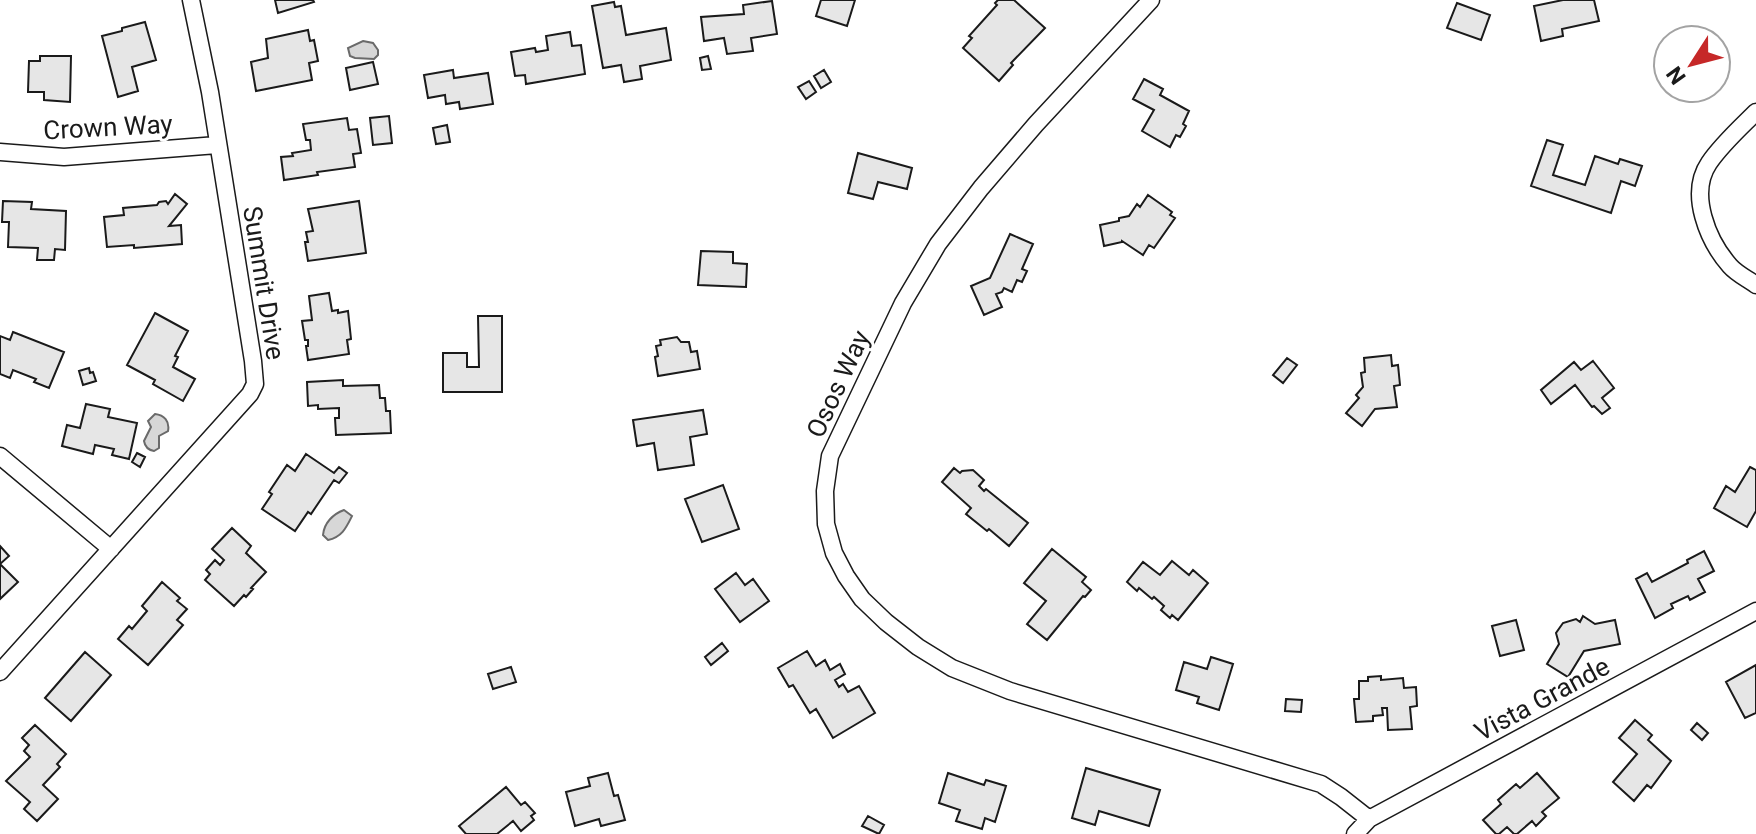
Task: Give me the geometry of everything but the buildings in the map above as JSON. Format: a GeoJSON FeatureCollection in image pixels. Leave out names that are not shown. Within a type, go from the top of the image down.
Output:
{"type":"FeatureCollection","features":[{"type":"Feature","properties":{"kind":"street","name":"Summit Drive"},"geometry":{"type":"LineString","coordinates":[[0,672],[250,394],[255,384],[210,92],[191,0]]}},
{"type":"Feature","properties":{"kind":"street","name":"Osos Way"},"geometry":{"type":"LineString","coordinates":[[1151,0],[1027,135],[938,244],[903,303],[830,456],[825,491],[826,524],[834,553],[862,599],[918,647],[952,668],[1010,691],[1321,784],[1369,819]]}},
{"type":"Feature","properties":{"kind":"street"},"geometry":{"type":"LineString","coordinates":[[1756,112],[1707,165],[1701,187],[1702,215],[1711,241],[1732,269],[1756,285]]}},
{"type":"Feature","properties":{"kind":"street","name":"Crown Way"},"geometry":{"type":"LineString","coordinates":[[0,152],[64,157],[217,145]]}},
{"type":"Feature","properties":{"kind":"street"},"geometry":{"type":"LineString","coordinates":[[0,456],[111,549]]}},
{"type":"Feature","properties":{"kind":"street","name":"Vista Grande"},"geometry":{"type":"LineString","coordinates":[[1355,834],[1369,819],[1756,611]]}},
{"type":"Feature","properties":{"kind":"shaded area"},"geometry":{"type":"Polygon","coordinates":[[[363,41],[373,43],[378,50],[374,59],[350,56],[348,48],[363,41]]]}},
{"type":"Feature","properties":{"kind":"shaded area"},"geometry":{"type":"Polygon","coordinates":[[[155,414],[166,419],[168,431],[159,436],[159,448],[154,451],[147,448],[144,441],[151,427],[148,421],[155,414]]]}},
{"type":"Feature","properties":{"kind":"shaded area"},"geometry":{"type":"Polygon","coordinates":[[[344,510],[352,516],[348,524],[340,534],[328,540],[323,535],[327,523],[344,510]]]}}]}
